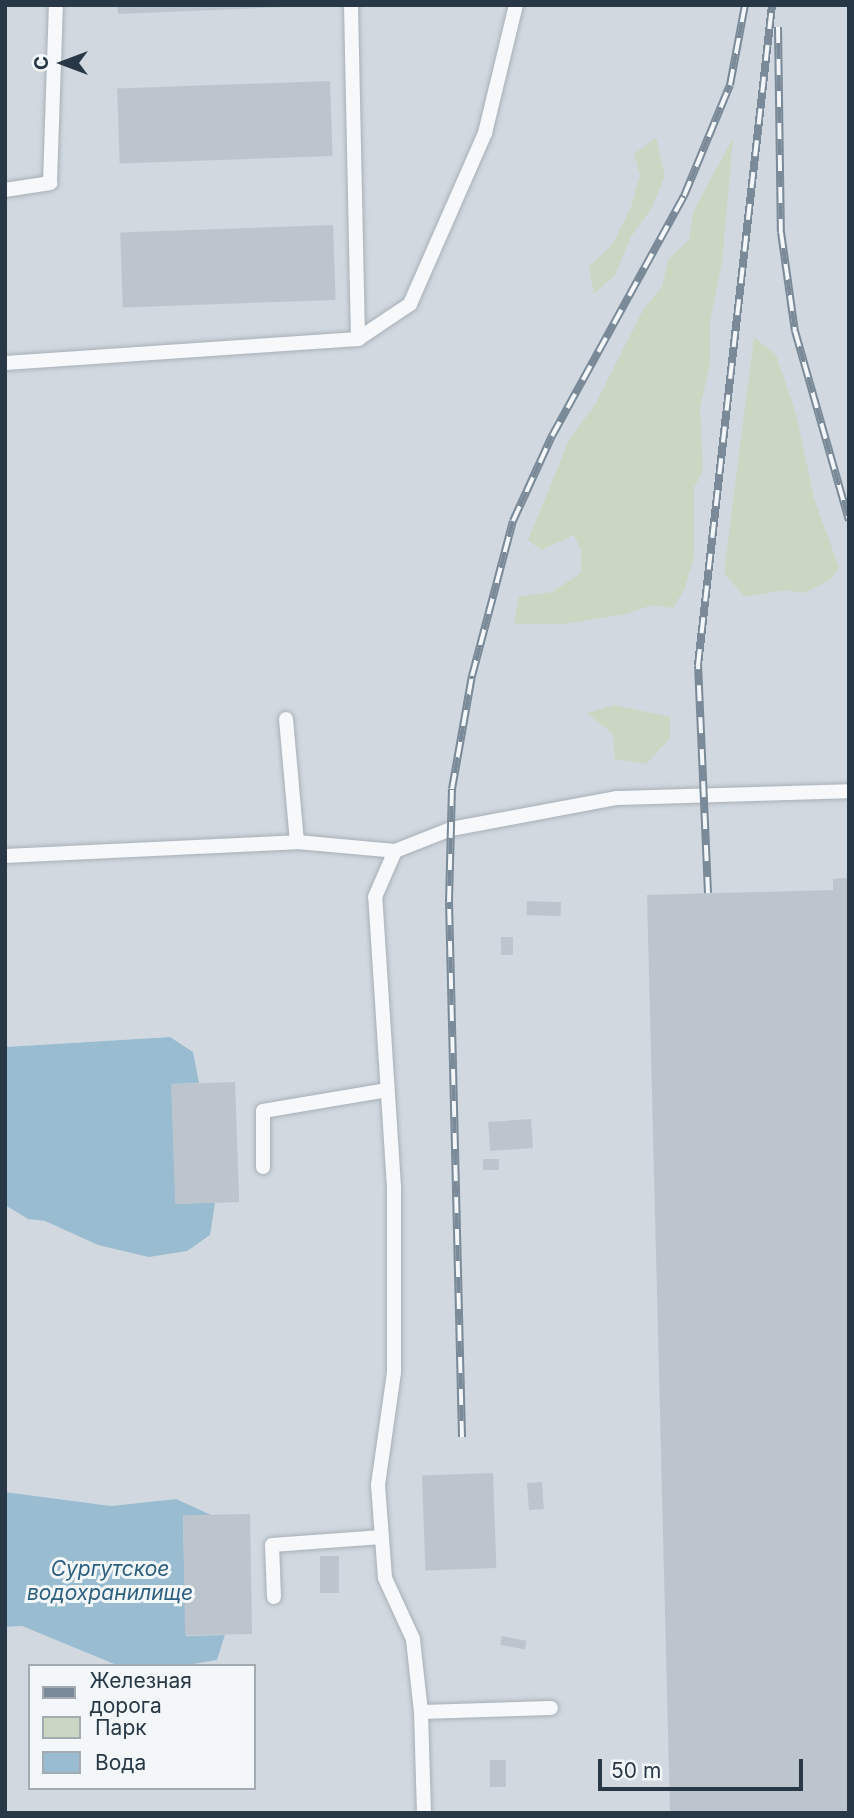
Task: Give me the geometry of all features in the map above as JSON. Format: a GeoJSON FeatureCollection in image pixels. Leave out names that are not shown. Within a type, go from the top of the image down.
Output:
{"type":"FeatureCollection","features":[{"type":"Feature","properties":{"kind":"lane"},"geometry":{"type":"LineString","coordinates":[[5,190],[50,183],[55,5]]}},
{"type":"Feature","properties":{"kind":"lane"},"geometry":{"type":"LineString","coordinates":[[351,5],[358,339]]}},
{"type":"Feature","properties":{"kind":"lane"},"geometry":{"type":"LineString","coordinates":[[5,363],[358,339],[410,303],[485,133],[516,5]]}},
{"type":"Feature","properties":{"kind":"lane"},"geometry":{"type":"LineString","coordinates":[[286,719],[297,842]]}},
{"type":"Feature","properties":{"kind":"lane"},"geometry":{"type":"LineString","coordinates":[[6,854],[297,842],[395,851],[451,829],[617,797],[849,791]]}},
{"type":"Feature","properties":{"kind":"lane"},"geometry":{"type":"LineString","coordinates":[[395,851],[375,897],[394,1187],[394,1372],[378,1485],[385,1578],[413,1639],[421,1712],[424,1813]]}},
{"type":"Feature","properties":{"kind":"lane"},"geometry":{"type":"LineString","coordinates":[[263,1167],[263,1111],[387,1090]]}},
{"type":"Feature","properties":{"kind":"lane"},"geometry":{"type":"LineString","coordinates":[[274,1597],[271,1545],[382,1537]]}},
{"type":"Feature","properties":{"kind":"lane"},"geometry":{"type":"LineString","coordinates":[[421,1712],[551,1708]]}},
{"type":"Feature","properties":{"kind":"shaded area"},"geometry":{"type":"Polygon","coordinates":[[[5,5],[849,5],[849,1813],[5,1813],[5,1627],[22,1626],[114,1664],[28,1664],[28,1790],[256,1790],[256,1664],[194,1664],[217,1660],[225,1636],[186,1636],[183,1515],[176,1499],[111,1506],[5,1492],[5,1205],[28,1219],[45,1221],[98,1245],[171,1084],[170,1037],[5,1047],[5,5]]]}},
{"type":"Feature","properties":{"kind":"green space"},"geometry":{"type":"Polygon","coordinates":[[[656,138],[665,176],[651,209],[630,238],[615,275],[594,294],[589,267],[612,245],[631,207],[640,175],[634,154],[656,138]]]}},
{"type":"Feature","properties":{"kind":"green space"},"geometry":{"type":"Polygon","coordinates":[[[733,138],[722,262],[710,321],[710,364],[700,407],[703,470],[694,488],[694,556],[685,588],[673,608],[652,605],[626,614],[564,624],[514,624],[519,597],[552,592],[581,573],[581,551],[574,535],[541,550],[528,540],[569,440],[596,403],[643,310],[662,287],[668,260],[689,240],[693,212],[733,138]]]}},
{"type":"Feature","properties":{"kind":"green space"},"geometry":{"type":"Polygon","coordinates":[[[754,337],[776,355],[796,414],[814,498],[839,568],[830,580],[804,593],[785,590],[745,597],[724,573],[754,337]]]}},
{"type":"Feature","properties":{"kind":"green space"},"geometry":{"type":"Polygon","coordinates":[[[615,705],[670,717],[670,738],[646,764],[615,759],[613,734],[587,713],[615,705]]]}},
{"type":"Feature","properties":{"kind":"water"},"geometry":{"type":"Polygon","coordinates":[[[170,1037],[193,1052],[199,1083],[171,1084],[215,1203],[210,1235],[187,1251],[149,1257],[98,1245],[45,1221],[28,1219],[5,1205],[5,1047],[170,1037]]]}},
{"type":"Feature","properties":{"kind":"water","name":"Сургутское водохранилище"},"geometry":{"type":"Polygon","coordinates":[[[5,1492],[111,1506],[176,1499],[211,1515],[183,1516],[186,1636],[225,1635],[217,1660],[194,1664],[114,1664],[22,1626],[5,1627],[5,1492]]]}},
{"type":"Feature","properties":{"kind":"building"},"geometry":{"type":"Polygon","coordinates":[[[117,5],[283,5],[283,7],[118,14],[117,5]]]}},
{"type":"Feature","properties":{"kind":"building"},"geometry":{"type":"Polygon","coordinates":[[[330,81],[333,156],[120,163],[117,88],[330,81]]]}},
{"type":"Feature","properties":{"kind":"building"},"geometry":{"type":"Polygon","coordinates":[[[333,225],[336,300],[123,307],[120,232],[333,225]]]}},
{"type":"Feature","properties":{"kind":"building"},"geometry":{"type":"Polygon","coordinates":[[[849,878],[849,1813],[670,1813],[647,895],[833,890],[833,879],[849,878]]]}},
{"type":"Feature","properties":{"kind":"building"},"geometry":{"type":"Polygon","coordinates":[[[527,901],[561,902],[560,916],[527,915],[527,901]]]}},
{"type":"Feature","properties":{"kind":"building"},"geometry":{"type":"Polygon","coordinates":[[[501,937],[513,937],[513,955],[501,955],[501,937]]]}},
{"type":"Feature","properties":{"kind":"building"},"geometry":{"type":"Polygon","coordinates":[[[235,1082],[239,1202],[175,1204],[171,1084],[235,1082]]]}},
{"type":"Feature","properties":{"kind":"building"},"geometry":{"type":"Polygon","coordinates":[[[531,1119],[533,1148],[490,1151],[488,1122],[531,1119]]]}},
{"type":"Feature","properties":{"kind":"building"},"geometry":{"type":"Polygon","coordinates":[[[483,1159],[499,1159],[499,1170],[483,1170],[483,1159]]]}},
{"type":"Feature","properties":{"kind":"building"},"geometry":{"type":"Polygon","coordinates":[[[493,1473],[496,1568],[425,1570],[422,1475],[493,1473]]]}},
{"type":"Feature","properties":{"kind":"building"},"geometry":{"type":"Polygon","coordinates":[[[542,1482],[544,1509],[529,1510],[527,1483],[542,1482]]]}},
{"type":"Feature","properties":{"kind":"building"},"geometry":{"type":"Polygon","coordinates":[[[250,1514],[252,1634],[185,1635],[183,1515],[250,1514]]]}},
{"type":"Feature","properties":{"kind":"building"},"geometry":{"type":"Polygon","coordinates":[[[320,1556],[339,1556],[339,1593],[320,1593],[320,1556]]]}},
{"type":"Feature","properties":{"kind":"building"},"geometry":{"type":"Polygon","coordinates":[[[502,1636],[527,1641],[525,1650],[500,1645],[502,1636]]]}},
{"type":"Feature","properties":{"kind":"building"},"geometry":{"type":"Polygon","coordinates":[[[490,1760],[506,1760],[506,1787],[490,1787],[490,1760]]]}},
{"type":"Feature","properties":{"kind":"railway"},"geometry":{"type":"LineString","coordinates":[[462,1437],[449,902],[452,789],[472,676],[513,521],[552,436],[684,196],[730,85],[745,5]]}},
{"type":"Feature","properties":{"kind":"railway"},"geometry":{"type":"LineString","coordinates":[[708,893],[698,665],[772,5]]}},
{"type":"Feature","properties":{"kind":"railway"},"geometry":{"type":"LineString","coordinates":[[778,27],[781,232],[795,331],[849,520]]}}]}
